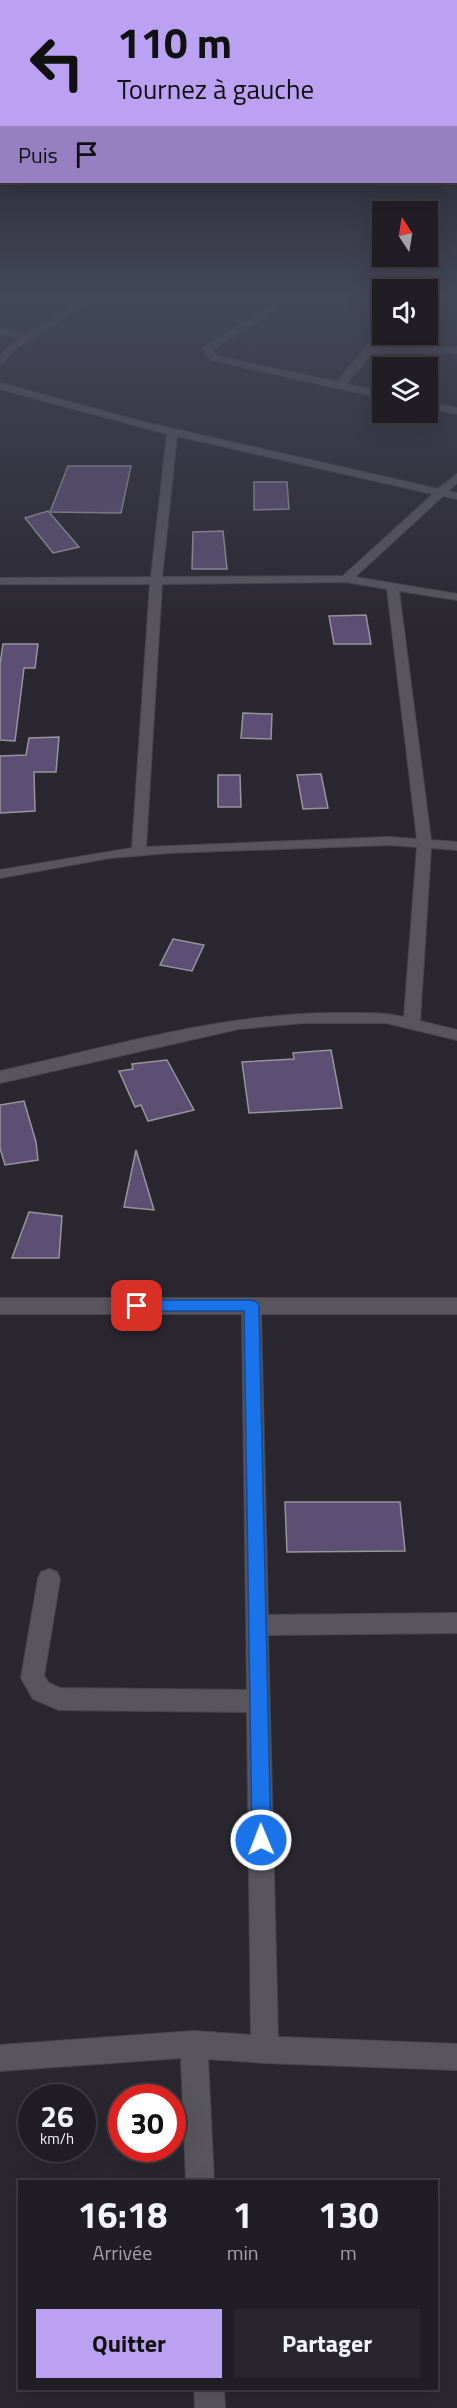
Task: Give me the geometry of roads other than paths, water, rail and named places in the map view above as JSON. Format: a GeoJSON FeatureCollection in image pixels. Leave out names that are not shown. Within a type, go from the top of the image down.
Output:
{"type":"FeatureCollection","features":[{"type":"Feature","properties":{"kind":"street"},"geometry":{"type":"LineString","coordinates":[[84,408],[172,432],[457,496]]}},
{"type":"Feature","properties":{"kind":"street"},"geometry":{"type":"LineString","coordinates":[[139,852],[156,582],[172,432]]}},
{"type":"Feature","properties":{"kind":"street"},"geometry":{"type":"LineString","coordinates":[[346,579],[457,477]]}},
{"type":"Feature","properties":{"kind":"street"},"geometry":{"type":"LineString","coordinates":[[0,581],[156,582],[346,579],[457,597]]}},
{"type":"Feature","properties":{"kind":"street"},"geometry":{"type":"LineString","coordinates":[[393,588],[424,842],[411,1023]]}},
{"type":"Feature","properties":{"kind":"street"},"geometry":{"type":"LineString","coordinates":[[0,874],[110,854],[139,852],[390,841],[457,846]]}},
{"type":"Feature","properties":{"kind":"street"},"geometry":{"type":"LineString","coordinates":[[0,1077],[239,1024],[304,1018],[386,1018],[457,1035]]}},
{"type":"Feature","properties":{"kind":"street"},"geometry":{"type":"LineString","coordinates":[[0,1306],[457,1306]]}},
{"type":"Feature","properties":{"kind":"street"},"geometry":{"type":"LineString","coordinates":[[251,1306],[265,2050]]}},
{"type":"Feature","properties":{"kind":"street"},"geometry":{"type":"LineString","coordinates":[[49,1580],[32,1678],[41,1691],[59,1699],[259,1701]]}},
{"type":"Feature","properties":{"kind":"street"},"geometry":{"type":"LineString","coordinates":[[257,1625],[457,1623]]}},
{"type":"Feature","properties":{"kind":"street"},"geometry":{"type":"LineString","coordinates":[[194,2044],[200,2180]]}},
{"type":"Feature","properties":{"kind":"street"},"geometry":{"type":"LineString","coordinates":[[0,2058],[194,2044],[265,2050],[457,2057]]}},
{"type":"Feature","properties":{"kind":"street"},"geometry":{"type":"LineString","coordinates":[[209,2390],[210,2408]]}}]}
